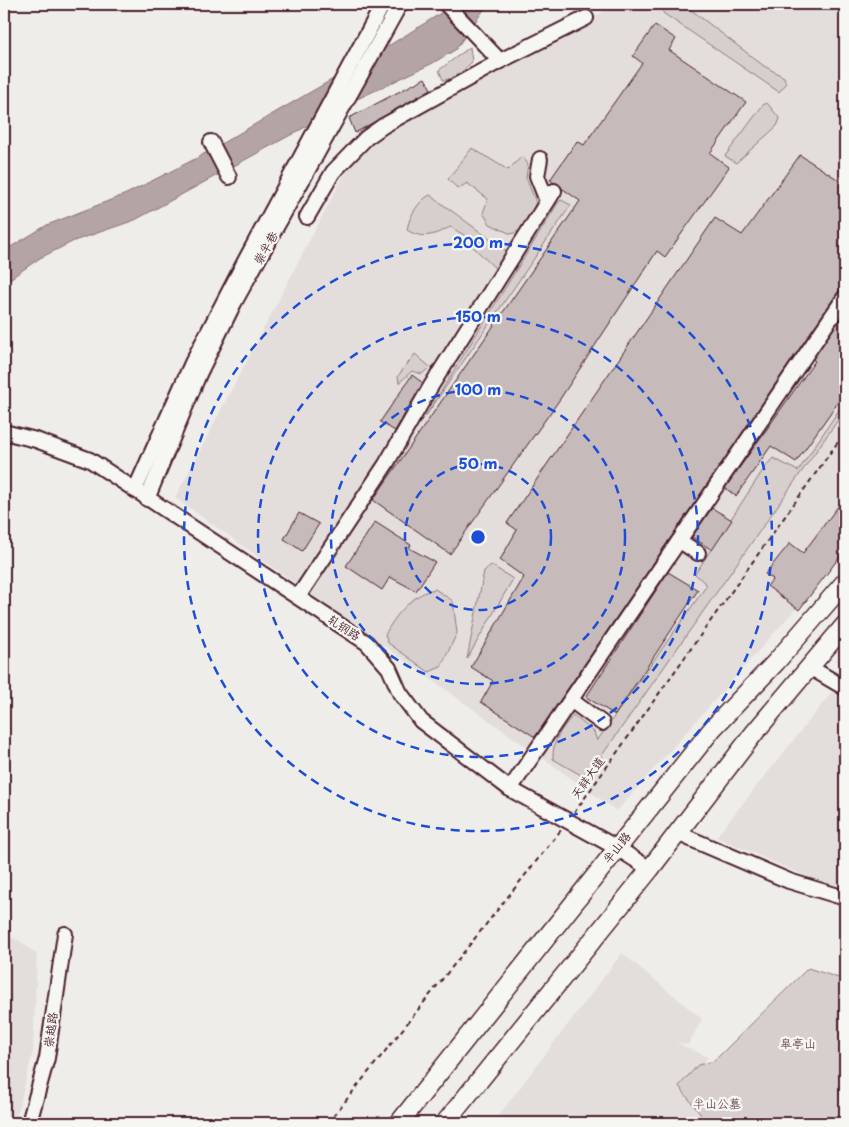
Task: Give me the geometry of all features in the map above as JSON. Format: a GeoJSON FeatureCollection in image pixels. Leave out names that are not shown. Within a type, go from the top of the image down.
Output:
{"type":"FeatureCollection","features":[{"type":"Feature","properties":{"kind":"main road","name":"半山路"},"geometry":{"type":"LineString","coordinates":[[399,1123],[713,728],[776,662],[845,582]]}},
{"type":"Feature","properties":{"kind":"main road"},"geometry":{"type":"LineString","coordinates":[[446,1123],[650,870],[756,732],[845,625]]}},
{"type":"Feature","properties":{"kind":"street","name":"崇半巷"},"geometry":{"type":"LineString","coordinates":[[135,490],[192,363],[303,150],[383,4]]}},
{"type":"Feature","properties":{"kind":"street","name":"崇半巷"},"geometry":{"type":"LineString","coordinates":[[147,499],[190,394],[230,310],[400,4]]}},
{"type":"Feature","properties":{"kind":"street"},"geometry":{"type":"LineString","coordinates":[[446,4],[475,32],[500,61]]}},
{"type":"Feature","properties":{"kind":"street"},"geometry":{"type":"LineString","coordinates":[[307,216],[333,172],[366,138],[382,126],[500,61],[586,18]]}},
{"type":"Feature","properties":{"kind":"street"},"geometry":{"type":"LineString","coordinates":[[211,142],[229,177]]}},
{"type":"Feature","properties":{"kind":"street"},"geometry":{"type":"LineString","coordinates":[[298,597],[372,486],[431,386],[550,196],[537,176],[540,159]]}},
{"type":"Feature","properties":{"kind":"street"},"geometry":{"type":"LineString","coordinates":[[510,789],[572,701],[845,297]]}},
{"type":"Feature","properties":{"kind":"street","name":"轧钢路"},"geometry":{"type":"LineString","coordinates":[[4,432],[36,440],[90,460],[367,643],[388,668],[400,693],[420,721],[510,789],[617,848],[650,870]]}},
{"type":"Feature","properties":{"kind":"street"},"geometry":{"type":"LineString","coordinates":[[680,541],[698,553]]}},
{"type":"Feature","properties":{"kind":"street"},"geometry":{"type":"LineString","coordinates":[[811,668],[845,688]]}},
{"type":"Feature","properties":{"kind":"street"},"geometry":{"type":"LineString","coordinates":[[572,701],[602,723]]}},
{"type":"Feature","properties":{"kind":"street"},"geometry":{"type":"LineString","coordinates":[[678,833],[789,881],[845,898]]}},
{"type":"Feature","properties":{"kind":"street","name":"崇越路"},"geometry":{"type":"LineString","coordinates":[[29,1123],[47,1058],[65,934]]}},
{"type":"Feature","properties":{"kind":"path","name":"天祥大道"},"geometry":{"type":"LineString","coordinates":[[328,1123],[568,821],[845,432]]}},
{"type":"Feature","properties":{"kind":"shaded area"},"geometry":{"type":"Polygon","coordinates":[[[450,4],[488,4],[455,50],[431,64],[351,102],[135,220],[74,241],[40,258],[4,283],[4,251],[47,225],[126,194],[195,159],[364,61],[438,15],[450,4]]]}},
{"type":"Feature","properties":{"kind":"shaded area"},"geometry":{"type":"Polygon","coordinates":[[[618,4],[845,4],[845,553],[617,811],[175,498],[350,163],[390,128],[618,4]]]}},
{"type":"Feature","properties":{"kind":"shaded area"},"geometry":{"type":"Polygon","coordinates":[[[832,692],[845,700],[845,890],[817,881],[716,837],[832,692]]]}},
{"type":"Feature","properties":{"kind":"shaded area"},"geometry":{"type":"Polygon","coordinates":[[[4,935],[20,941],[37,955],[33,1052],[15,1123],[7,1123],[4,1109],[4,935]]]}},
{"type":"Feature","properties":{"kind":"shaded area"},"geometry":{"type":"Polygon","coordinates":[[[622,953],[702,1019],[688,1045],[675,1042],[708,1057],[679,1086],[707,1123],[493,1123],[622,953]]]}},
{"type":"Feature","properties":{"kind":"green space"},"geometry":{"type":"Polygon","coordinates":[[[663,4],[682,4],[686,6],[764,66],[784,77],[786,84],[779,92],[663,13],[663,4]]]}},
{"type":"Feature","properties":{"kind":"green space"},"geometry":{"type":"Polygon","coordinates":[[[470,47],[472,62],[455,78],[443,80],[439,70],[470,47]]]}},
{"type":"Feature","properties":{"kind":"green space"},"geometry":{"type":"Polygon","coordinates":[[[767,103],[780,119],[777,126],[736,163],[725,156],[763,105],[767,103]]]}},
{"type":"Feature","properties":{"kind":"green space"},"geometry":{"type":"Polygon","coordinates":[[[472,148],[508,170],[522,156],[528,164],[526,178],[536,202],[524,229],[511,234],[490,224],[483,213],[488,199],[467,183],[458,189],[448,179],[472,148]]]}},
{"type":"Feature","properties":{"kind":"green space"},"geometry":{"type":"Polygon","coordinates":[[[430,195],[509,253],[497,270],[471,245],[471,239],[450,227],[424,236],[407,230],[415,210],[430,195]]]}},
{"type":"Feature","properties":{"kind":"green space"},"geometry":{"type":"Polygon","coordinates":[[[561,200],[571,205],[425,417],[558,203],[561,200]]]}},
{"type":"Feature","properties":{"kind":"green space"},"geometry":{"type":"Polygon","coordinates":[[[415,354],[430,367],[422,374],[412,371],[399,383],[398,376],[415,354]]]}},
{"type":"Feature","properties":{"kind":"green space"},"geometry":{"type":"Polygon","coordinates":[[[845,401],[845,410],[586,778],[553,759],[556,740],[573,715],[594,732],[597,741],[707,585],[695,574],[765,467],[773,458],[798,471],[845,401]]]}},
{"type":"Feature","properties":{"kind":"green space"},"geometry":{"type":"Polygon","coordinates":[[[491,565],[513,579],[467,659],[484,571],[491,565]]]}},
{"type":"Feature","properties":{"kind":"green space"},"geometry":{"type":"Polygon","coordinates":[[[435,589],[453,601],[457,633],[441,667],[429,672],[388,643],[385,635],[399,613],[412,600],[427,591],[435,589]]]}},
{"type":"Feature","properties":{"kind":"green space","name":"皋亭山"},"geometry":{"type":"Polygon","coordinates":[[[808,968],[845,980],[845,1123],[707,1123],[679,1086],[698,1065],[714,1061],[808,968]]]}},
{"type":"Feature","properties":{"kind":"building"},"geometry":{"type":"Polygon","coordinates":[[[655,25],[676,39],[669,50],[746,102],[710,153],[729,167],[665,257],[657,251],[560,399],[450,554],[373,500],[580,201],[550,180],[577,141],[584,145],[642,63],[633,56],[655,25]]]}},
{"type":"Feature","properties":{"kind":"building"},"geometry":{"type":"Polygon","coordinates":[[[425,78],[431,89],[355,133],[349,118],[425,78]]]}},
{"type":"Feature","properties":{"kind":"building"},"geometry":{"type":"Polygon","coordinates":[[[800,155],[845,184],[845,288],[838,292],[535,737],[481,702],[493,681],[471,667],[524,577],[500,560],[517,530],[507,523],[715,218],[742,235],[800,155]]]}},
{"type":"Feature","properties":{"kind":"building"},"geometry":{"type":"Polygon","coordinates":[[[845,312],[845,392],[796,462],[771,446],[736,496],[725,488],[815,361],[813,359],[845,312]]]}},
{"type":"Feature","properties":{"kind":"building"},"geometry":{"type":"Polygon","coordinates":[[[412,375],[423,383],[395,431],[380,422],[412,375]]]}},
{"type":"Feature","properties":{"kind":"building"},"geometry":{"type":"Polygon","coordinates":[[[845,497],[845,550],[799,610],[767,586],[773,579],[765,574],[790,543],[803,553],[845,497]]]}},
{"type":"Feature","properties":{"kind":"building"},"geometry":{"type":"Polygon","coordinates":[[[712,508],[732,520],[712,550],[692,537],[712,508]]]}},
{"type":"Feature","properties":{"kind":"building"},"geometry":{"type":"Polygon","coordinates":[[[299,513],[319,524],[302,551],[284,539],[299,513]]]}},
{"type":"Feature","properties":{"kind":"building"},"geometry":{"type":"Polygon","coordinates":[[[375,522],[411,545],[409,548],[435,562],[416,591],[390,577],[382,590],[346,566],[375,522]]]}},
{"type":"Feature","properties":{"kind":"building"},"geometry":{"type":"Polygon","coordinates":[[[668,572],[698,590],[615,715],[586,697],[668,572]]]}},
{"type":"Feature","properties":{"kind":"park label","name":"半山公墓"},"geometry":{"type":"Point","coordinates":[717,1104]}}]}
